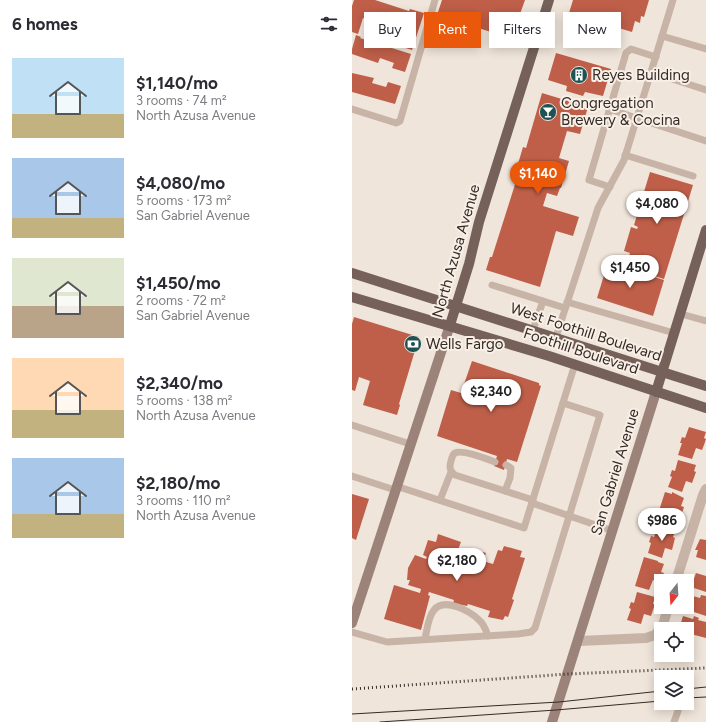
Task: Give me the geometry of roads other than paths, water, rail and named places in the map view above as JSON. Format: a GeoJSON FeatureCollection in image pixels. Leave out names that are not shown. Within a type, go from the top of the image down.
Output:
{"type":"FeatureCollection","features":[{"type":"Feature","properties":{"kind":"main road","name":"North Azusa Avenue"},"geometry":{"type":"LineString","coordinates":[[352,623],[450,325],[469,264],[479,222],[548,0]]}},
{"type":"Feature","properties":{"kind":"main road","name":"San Gabriel Avenue"},"geometry":{"type":"LineString","coordinates":[[552,722],[579,641],[674,334],[703,253],[706,230]]}},
{"type":"Feature","properties":{"kind":"main road","name":"West Foothill Boulevard"},"geometry":{"type":"LineString","coordinates":[[352,272],[706,386]]}},
{"type":"Feature","properties":{"kind":"main road","name":"Foothill Boulevard"},"geometry":{"type":"LineString","coordinates":[[352,297],[450,325],[575,364],[656,392]]}},
{"type":"Feature","properties":{"kind":"main road"},"geometry":{"type":"LineString","coordinates":[[656,392],[706,408]]}},
{"type":"Feature","properties":{"kind":"street"},"geometry":{"type":"LineString","coordinates":[[678,574],[703,495],[706,490]]}},
{"type":"Feature","properties":{"kind":"street"},"geometry":{"type":"LineString","coordinates":[[579,641],[646,638],[656,635],[663,625],[666,614]]}},
{"type":"Feature","properties":{"kind":"lane"},"geometry":{"type":"LineString","coordinates":[[352,109],[396,123],[400,121],[435,0]]}},
{"type":"Feature","properties":{"kind":"lane"},"geometry":{"type":"LineString","coordinates":[[556,337],[598,208],[625,155],[673,0]]}},
{"type":"Feature","properties":{"kind":"lane"},"geometry":{"type":"LineString","coordinates":[[662,36],[706,49]]}},
{"type":"Feature","properties":{"kind":"lane"},"geometry":{"type":"LineString","coordinates":[[610,187],[589,180],[626,53],[631,49],[656,57]]}},
{"type":"Feature","properties":{"kind":"lane"},"geometry":{"type":"LineString","coordinates":[[651,72],[706,90]]}},
{"type":"Feature","properties":{"kind":"lane"},"geometry":{"type":"LineString","coordinates":[[609,109],[706,141]]}},
{"type":"Feature","properties":{"kind":"lane"},"geometry":{"type":"LineString","coordinates":[[625,155],[693,176]]}},
{"type":"Feature","properties":{"kind":"lane"},"geometry":{"type":"LineString","coordinates":[[492,285],[543,301],[566,305],[674,334]]}},
{"type":"Feature","properties":{"kind":"lane"},"geometry":{"type":"LineString","coordinates":[[533,330],[543,301]]}},
{"type":"Feature","properties":{"kind":"lane"},"geometry":{"type":"LineString","coordinates":[[681,314],[706,321]]}},
{"type":"Feature","properties":{"kind":"lane"},"geometry":{"type":"LineString","coordinates":[[352,476],[440,500],[524,528],[575,364]]}},
{"type":"Feature","properties":{"kind":"lane"},"geometry":{"type":"LineString","coordinates":[[352,632],[386,642],[518,634],[531,632],[535,628],[600,415],[562,403]]}},
{"type":"Feature","properties":{"kind":"lane"},"geometry":{"type":"LineString","coordinates":[[352,425],[410,444]]}},
{"type":"Feature","properties":{"kind":"lane"},"geometry":{"type":"LineString","coordinates":[[440,500],[451,472],[450,466],[452,455],[461,452],[495,462]]}},
{"type":"Feature","properties":{"kind":"lane"},"geometry":{"type":"LineString","coordinates":[[506,465],[511,468],[506,491]]}},
{"type":"Feature","properties":{"kind":"lane"},"geometry":{"type":"LineString","coordinates":[[451,472],[455,475],[506,491],[569,516],[613,531]]}},
{"type":"Feature","properties":{"kind":"lane"},"geometry":{"type":"LineString","coordinates":[[425,639],[430,617],[434,609],[440,605],[446,604],[470,613],[479,620],[488,636]]}},
{"type":"Feature","properties":{"kind":"lane"},"geometry":{"type":"LineString","coordinates":[[674,722],[678,710]]}},
{"type":"Feature","properties":{"kind":"tram line"},"geometry":{"type":"LineString","coordinates":[[694,688],[706,687]]}},
{"type":"Feature","properties":{"kind":"tram line"},"geometry":{"type":"LineString","coordinates":[[352,714],[559,702],[654,692]]}},
{"type":"Feature","properties":{"kind":"tram line"},"geometry":{"type":"LineString","coordinates":[[694,698],[706,697]]}},
{"type":"Feature","properties":{"kind":"tram line"},"geometry":{"type":"LineString","coordinates":[[380,722],[654,702]]}},
{"type":"Feature","properties":{"kind":"railway"},"geometry":{"type":"LineString","coordinates":[[352,689],[568,674],[706,668]]}},
{"type":"Feature","properties":{"kind":"place","name":"Reyes Building"},"geometry":{"type":"Point","coordinates":[579,75]}},
{"type":"Feature","properties":{"kind":"place","name":"Congregation Brewery & Cocina"},"geometry":{"type":"Point","coordinates":[548,112]}},
{"type":"Feature","properties":{"kind":"place","name":"Wells Fargo"},"geometry":{"type":"Point","coordinates":[413,344]}}]}
